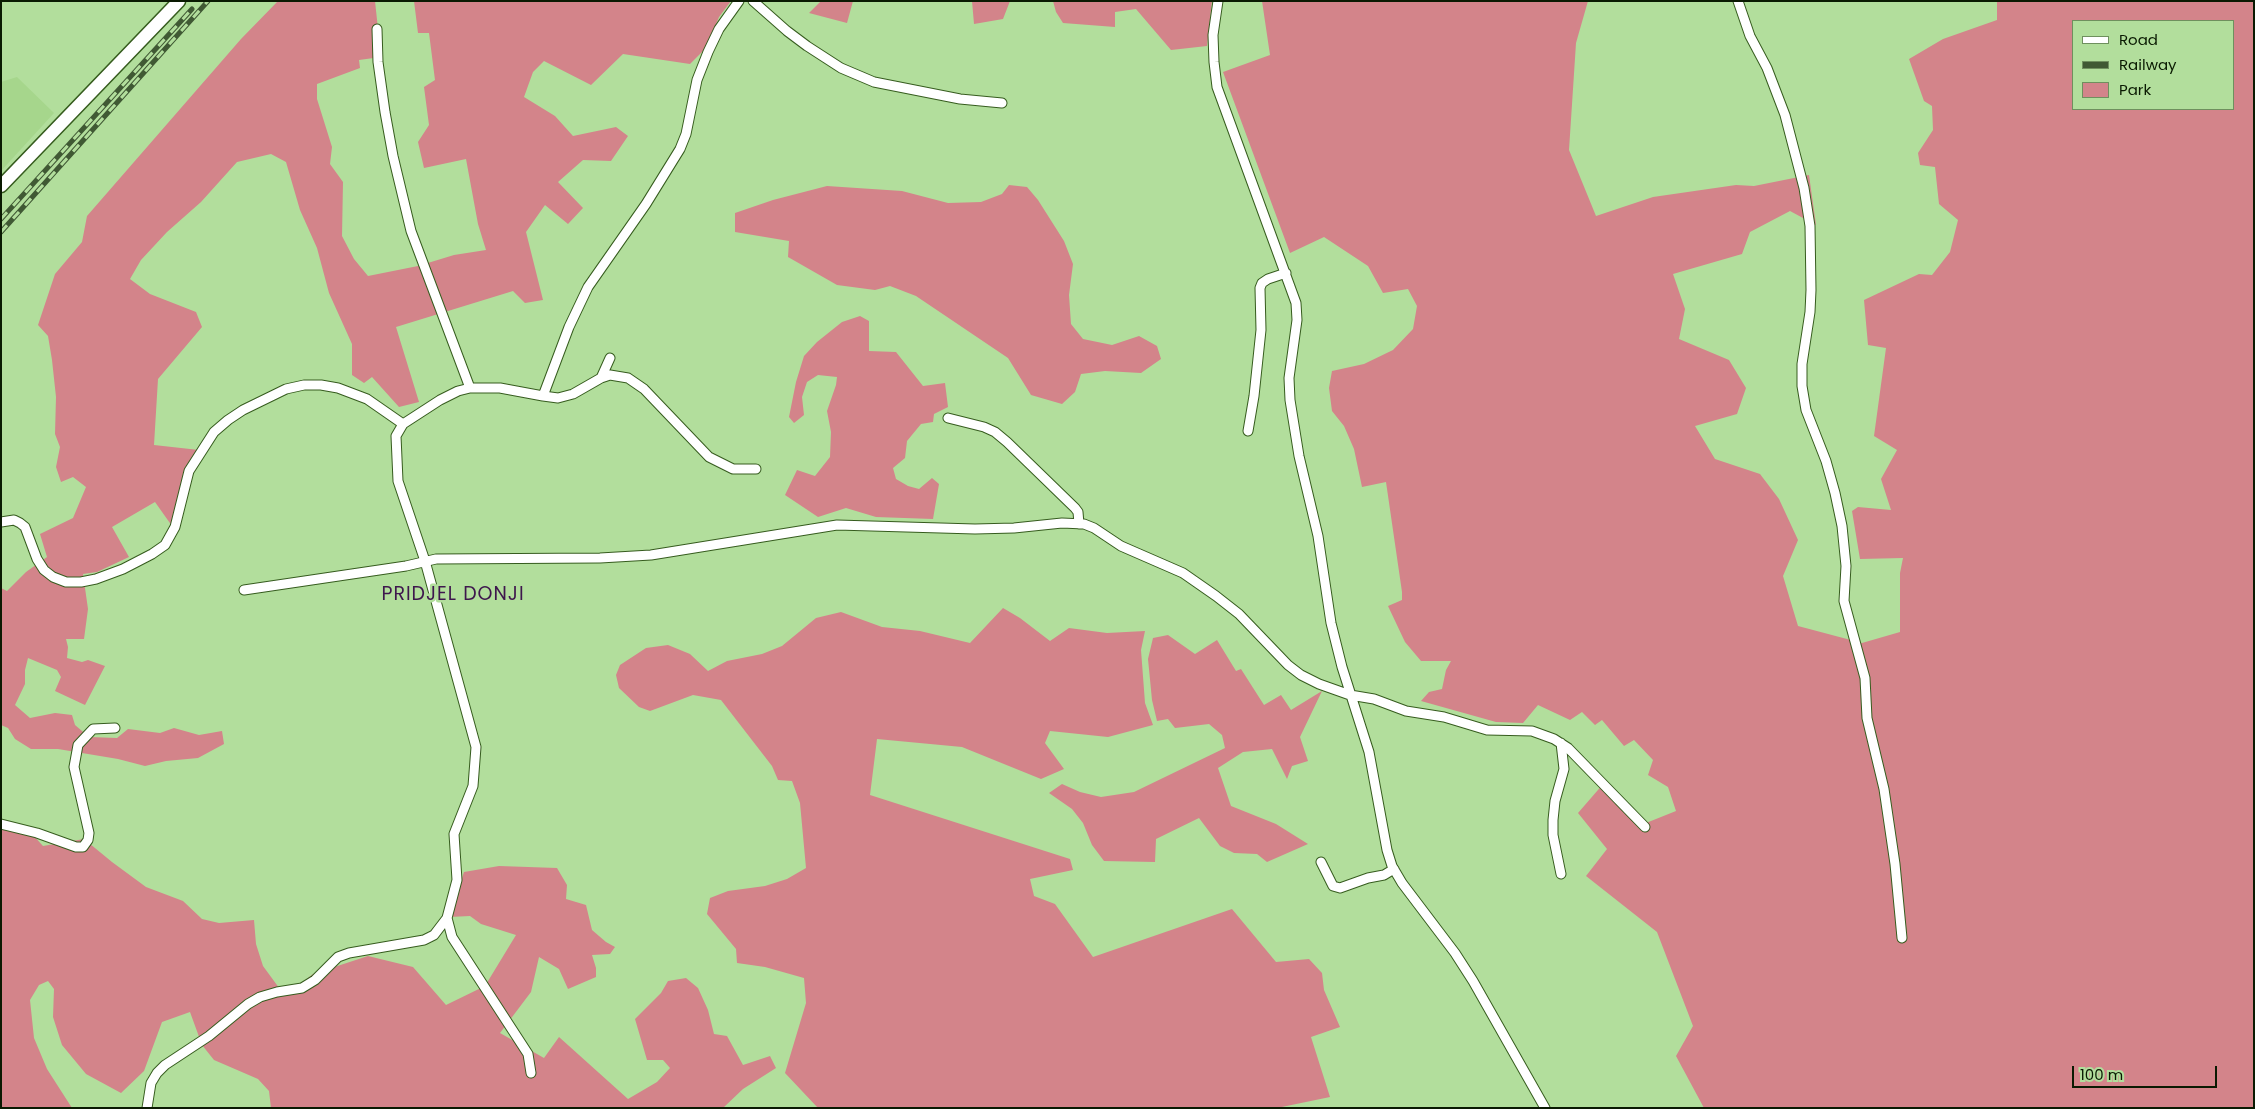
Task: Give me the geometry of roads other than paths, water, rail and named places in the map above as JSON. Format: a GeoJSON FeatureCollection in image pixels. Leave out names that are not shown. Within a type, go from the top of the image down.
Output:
{"type":"FeatureCollection","features":[{"type":"Feature","properties":{"kind":"main road"},"geometry":{"type":"LineString","coordinates":[[1,186],[179,1]]}},
{"type":"Feature","properties":{"kind":"street"},"geometry":{"type":"LineString","coordinates":[[543,396],[588,287],[641,212],[680,149],[686,134],[697,80],[708,52],[719,29],[739,1]]}},
{"type":"Feature","properties":{"kind":"street"},"geometry":{"type":"LineString","coordinates":[[753,1],[787,32],[807,46],[841,68],[874,82],[960,99],[1002,103]]}},
{"type":"Feature","properties":{"kind":"street"},"geometry":{"type":"LineString","coordinates":[[1218,1],[1213,35],[1217,87],[1296,303],[1297,320],[1289,378],[1290,400],[1303,477],[1318,536],[1331,623],[1350,695],[1369,752],[1387,850],[1402,884],[1455,953],[1473,981],[1522,1072],[1545,1108]]}},
{"type":"Feature","properties":{"kind":"street"},"geometry":{"type":"LineString","coordinates":[[1738,1],[1750,36],[1767,68],[1785,115],[1804,188],[1810,226],[1811,290],[1810,312],[1802,364],[1802,386],[1806,410],[1826,461],[1842,526],[1846,566],[1844,601],[1865,678],[1867,718],[1884,789],[1895,864],[1902,938]]}},
{"type":"Feature","properties":{"kind":"street"},"geometry":{"type":"LineString","coordinates":[[377,29],[378,62],[385,112],[393,156],[412,231],[470,388]]}},
{"type":"Feature","properties":{"kind":"street"},"geometry":{"type":"LineString","coordinates":[[1248,431],[1261,330],[1260,288],[1262,283],[1268,279],[1286,273]]}},
{"type":"Feature","properties":{"kind":"street"},"geometry":{"type":"LineString","coordinates":[[600,378],[610,358]]}},
{"type":"Feature","properties":{"kind":"street"},"geometry":{"type":"LineString","coordinates":[[147,1108],[151,1082],[157,1073],[165,1065],[209,1036],[248,1004],[260,997],[276,992],[302,988],[315,980],[338,957],[349,953],[424,940],[434,935],[447,918],[456,880],[454,834],[473,786],[476,747],[425,561],[398,481],[396,436],[403,424],[440,400],[458,391],[470,388],[500,388],[558,398],[573,394],[600,378],[619,376],[636,382],[716,462],[733,469],[756,469]]}},
{"type":"Feature","properties":{"kind":"street"},"geometry":{"type":"LineString","coordinates":[[1,522],[14,520],[20,522],[25,527],[37,559],[44,570],[53,577],[66,582],[96,579],[123,569],[152,554],[165,544],[174,527],[189,471],[200,451],[214,432],[228,420],[258,402],[286,389],[321,385],[338,388],[367,399],[403,424]]}},
{"type":"Feature","properties":{"kind":"street"},"geometry":{"type":"LineString","coordinates":[[948,418],[984,427],[1001,437],[1075,508],[1078,512],[1079,524]]}},
{"type":"Feature","properties":{"kind":"street"},"geometry":{"type":"LineString","coordinates":[[244,590],[406,566],[446,558],[642,556],[852,524],[975,529],[1079,524],[1094,528],[1121,546],[1183,573],[1239,614],[1288,665],[1301,675],[1333,690],[1374,699],[1406,711],[1444,717],[1487,730],[1532,731],[1561,743],[1645,827]]}},
{"type":"Feature","properties":{"kind":"street"},"geometry":{"type":"LineString","coordinates":[[1,824],[37,833],[76,847],[82,847],[88,840],[89,833],[74,767],[78,745],[93,729],[115,728]]}},
{"type":"Feature","properties":{"kind":"street"},"geometry":{"type":"LineString","coordinates":[[1561,743],[1564,769],[1555,802],[1553,820],[1553,834],[1561,874]]}},
{"type":"Feature","properties":{"kind":"street"},"geometry":{"type":"LineString","coordinates":[[1321,862],[1333,886],[1340,888],[1368,878],[1384,876],[1394,869]]}},
{"type":"Feature","properties":{"kind":"street"},"geometry":{"type":"LineString","coordinates":[[447,918],[456,943],[528,1054],[531,1073]]}},
{"type":"Feature","properties":{"kind":"railway"},"geometry":{"type":"LineString","coordinates":[[1,232],[208,1]]}},
{"type":"Feature","properties":{"kind":"railway"},"geometry":{"type":"LineString","coordinates":[[1,219],[192,9]]}},
{"type":"Feature","properties":{"kind":"district","name":"PRIDJEL DONJI"},"geometry":{"type":"Point","coordinates":[453,595]}}]}
